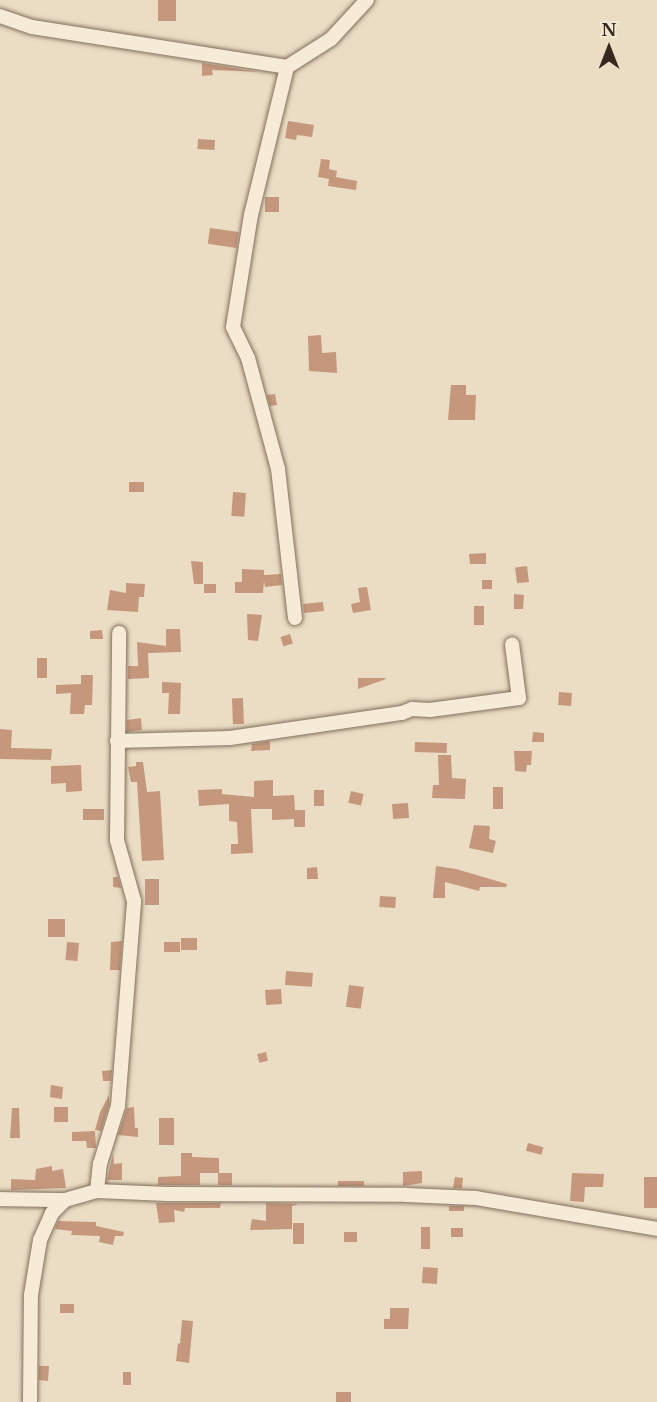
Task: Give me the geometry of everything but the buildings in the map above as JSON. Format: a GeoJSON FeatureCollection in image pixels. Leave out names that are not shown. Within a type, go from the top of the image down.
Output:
{"type":"FeatureCollection","features":[{"type":"Feature","properties":{"kind":"street"},"geometry":{"type":"LineString","coordinates":[[0,16],[32,27],[287,67],[331,39],[367,0]]}},
{"type":"Feature","properties":{"kind":"street"},"geometry":{"type":"LineString","coordinates":[[287,67],[251,215],[233,327],[248,358],[278,469],[295,618]]}},
{"type":"Feature","properties":{"kind":"street"},"geometry":{"type":"LineString","coordinates":[[97,1191],[100,1164],[118,1106],[134,902],[117,840],[119,633]]}},
{"type":"Feature","properties":{"kind":"street"},"geometry":{"type":"LineString","coordinates":[[117,741],[230,738],[402,713],[412,709],[430,710],[519,698],[512,644]]}},
{"type":"Feature","properties":{"kind":"street"},"geometry":{"type":"LineString","coordinates":[[0,1199],[65,1200],[97,1191],[476,1198],[657,1229]]}},
{"type":"Feature","properties":{"kind":"street"},"geometry":{"type":"LineString","coordinates":[[30,1402],[31,1295],[40,1240],[52,1213],[65,1200]]}}]}
